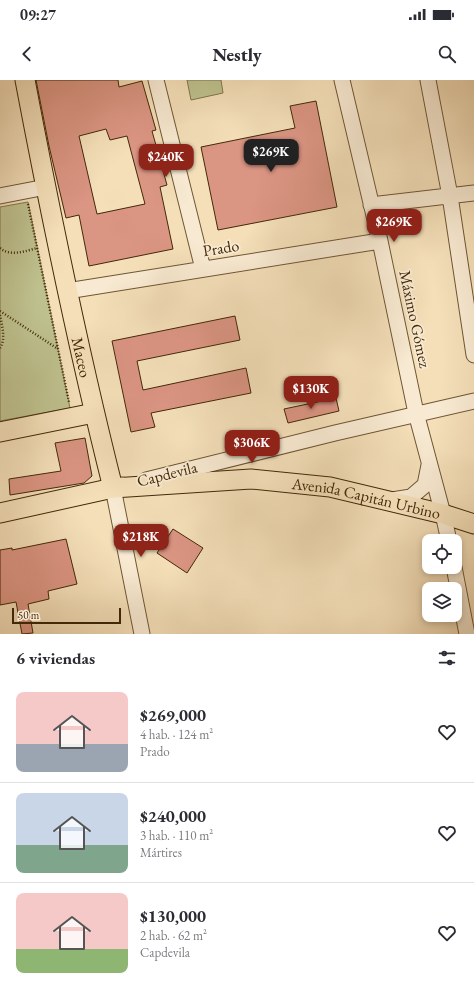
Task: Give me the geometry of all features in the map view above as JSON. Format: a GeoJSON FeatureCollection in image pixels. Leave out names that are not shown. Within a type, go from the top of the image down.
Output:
{"type":"FeatureCollection","features":[{"type":"Feature","properties":{"kind":"main road","name":"Maceo"},"geometry":{"type":"LineString","coordinates":[[25,80],[67,291],[94,413],[113,488]]}},
{"type":"Feature","properties":{"kind":"main road"},"geometry":{"type":"LineString","coordinates":[[0,432],[94,413]]}},
{"type":"Feature","properties":{"kind":"main road","name":"Avenida Capitán Urbino"},"geometry":{"type":"LineString","coordinates":[[113,488],[252,479],[330,487],[443,514],[474,524]]}},
{"type":"Feature","properties":{"kind":"main road","name":"Capdevila"},"geometry":{"type":"LineString","coordinates":[[0,513],[113,488]]}},
{"type":"Feature","properties":{"kind":"street"},"geometry":{"type":"LineString","coordinates":[[156,80],[203,268]]}},
{"type":"Feature","properties":{"kind":"street","name":"Máximo Gómez"},"geometry":{"type":"LineString","coordinates":[[342,80],[372,205],[416,413],[443,514],[447,534]]}},
{"type":"Feature","properties":{"kind":"street"},"geometry":{"type":"LineString","coordinates":[[428,80],[450,196],[474,355]]}},
{"type":"Feature","properties":{"kind":"street"},"geometry":{"type":"LineString","coordinates":[[0,196],[46,187]]}},
{"type":"Feature","properties":{"kind":"street"},"geometry":{"type":"LineString","coordinates":[[372,205],[474,193]]}},
{"type":"Feature","properties":{"kind":"street","name":"Prado"},"geometry":{"type":"LineString","coordinates":[[67,291],[203,268],[380,241]]}},
{"type":"Feature","properties":{"kind":"street","name":"Capdevila"},"geometry":{"type":"LineString","coordinates":[[113,488],[416,413],[474,401]]}},
{"type":"Feature","properties":{"kind":"street"},"geometry":{"type":"LineString","coordinates":[[387,501],[411,497],[424,485],[429,462]]}},
{"type":"Feature","properties":{"kind":"street","name":"Maceo"},"geometry":{"type":"LineString","coordinates":[[113,488],[142,634]]}},
{"type":"Feature","properties":{"kind":"street"},"geometry":{"type":"LineString","coordinates":[[455,574],[467,634]]}},
{"type":"Feature","properties":{"kind":"path"},"geometry":{"type":"LineString","coordinates":[[28,202],[70,408]]}},
{"type":"Feature","properties":{"kind":"path"},"geometry":{"type":"LineString","coordinates":[[0,248],[4,252],[18,253],[38,248]]}},
{"type":"Feature","properties":{"kind":"path"},"geometry":{"type":"LineString","coordinates":[[0,310],[58,349]]}},
{"type":"Feature","properties":{"kind":"path"},"geometry":{"type":"LineString","coordinates":[[0,316],[3,343],[0,348]]}},
{"type":"Feature","properties":{"kind":"green space"},"geometry":{"type":"Polygon","coordinates":[[[187,80],[221,80],[223,93],[191,100],[187,80]]]}},
{"type":"Feature","properties":{"kind":"green space"},"geometry":{"type":"Polygon","coordinates":[[[28,202],[70,408],[0,421],[0,207],[28,202]]]}},
{"type":"Feature","properties":{"kind":"building"},"geometry":{"type":"Polygon","coordinates":[[[36,80],[118,80],[119,87],[142,81],[156,130],[152,131],[167,185],[160,187],[173,249],[89,266],[79,215],[66,218],[49,146],[36,80]],[[106,129],[79,136],[97,214],[145,204],[127,136],[110,140],[106,129]]]}},
{"type":"Feature","properties":{"kind":"building"},"geometry":{"type":"Polygon","coordinates":[[[316,101],[337,207],[218,230],[201,147],[295,128],[290,106],[316,101]]]}},
{"type":"Feature","properties":{"kind":"building"},"geometry":{"type":"Polygon","coordinates":[[[235,316],[240,340],[137,361],[143,390],[246,368],[251,393],[151,413],[155,427],[131,432],[112,341],[235,316]]]}},
{"type":"Feature","properties":{"kind":"building"},"geometry":{"type":"Polygon","coordinates":[[[336,398],[339,411],[288,423],[284,409],[336,398]]]}},
{"type":"Feature","properties":{"kind":"building"},"geometry":{"type":"Polygon","coordinates":[[[85,438],[92,476],[84,483],[10,495],[9,479],[61,471],[55,443],[85,438]]]}},
{"type":"Feature","properties":{"kind":"building"},"geometry":{"type":"Polygon","coordinates":[[[173,529],[203,548],[187,573],[157,553],[173,529]]]}},
{"type":"Feature","properties":{"kind":"building"},"geometry":{"type":"Polygon","coordinates":[[[66,539],[77,584],[48,591],[49,599],[28,604],[33,633],[22,634],[16,602],[0,605],[0,550],[12,548],[12,550],[66,539]]]}}]}
